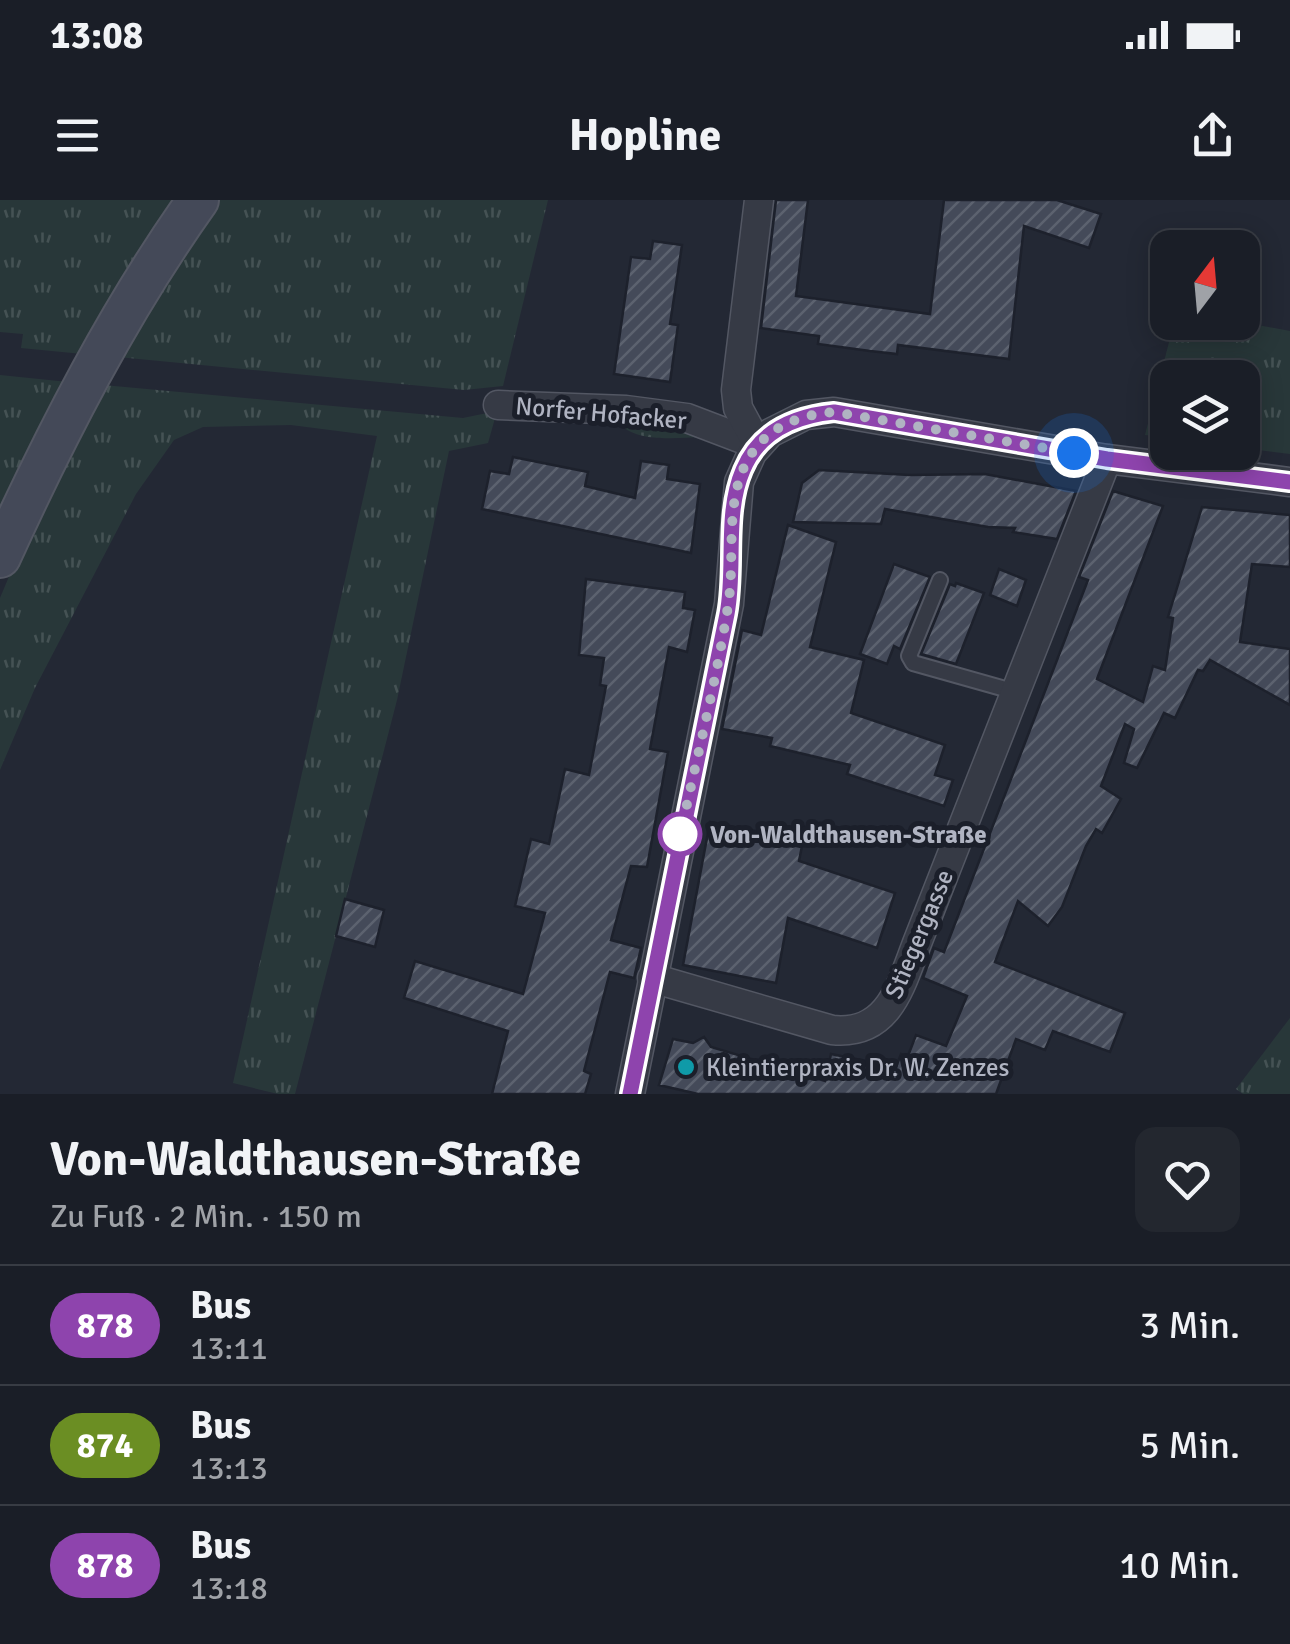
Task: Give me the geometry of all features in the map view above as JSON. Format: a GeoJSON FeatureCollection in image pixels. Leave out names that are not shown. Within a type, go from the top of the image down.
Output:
{"type":"FeatureCollection","features":[{"type":"Feature","properties":{"kind":"main road"},"geometry":{"type":"LineString","coordinates":[[0,557],[56,440],[129,306],[198,200]]}},
{"type":"Feature","properties":{"kind":"street"},"geometry":{"type":"LineString","coordinates":[[758,445],[738,408],[736,390],[759,200]]}},
{"type":"Feature","properties":{"kind":"street","name":"Norfer Hofacker"},"geometry":{"type":"LineString","coordinates":[[498,405],[626,410],[687,418],[758,445]]}},
{"type":"Feature","properties":{"kind":"street"},"geometry":{"type":"LineString","coordinates":[[630,1094],[729,604],[736,495],[742,471],[758,445],[787,423],[834,412],[1107,459],[1290,482]]}},
{"type":"Feature","properties":{"kind":"street","name":"Stiegergasse"},"geometry":{"type":"LineString","coordinates":[[652,978],[832,1030],[847,1031],[873,1023],[884,1014],[899,987],[1107,459]]}},
{"type":"Feature","properties":{"kind":"lane"},"geometry":{"type":"LineString","coordinates":[[940,580],[909,656],[913,663],[1016,692]]}},
{"type":"Feature","properties":{"kind":"green space"},"geometry":{"type":"Polygon","coordinates":[[[0,200],[179,200],[83,354],[21,348],[23,334],[0,332],[0,200]]]}},
{"type":"Feature","properties":{"kind":"green space"},"geometry":{"type":"Polygon","coordinates":[[[218,200],[548,200],[503,386],[464,390],[118,357],[218,200]]]}},
{"type":"Feature","properties":{"kind":"green space"},"geometry":{"type":"Polygon","coordinates":[[[1260,325],[1290,331],[1290,454],[1260,450],[1260,360],[1164,360],[1170,340],[1260,340],[1260,325]]]}},
{"type":"Feature","properties":{"kind":"green space"},"geometry":{"type":"Polygon","coordinates":[[[0,375],[68,382],[0,516],[0,375]]]}},
{"type":"Feature","properties":{"kind":"green space"},"geometry":{"type":"Polygon","coordinates":[[[103,385],[463,418],[497,411],[488,443],[449,451],[397,700],[295,1094],[233,1083],[377,436],[291,425],[203,427],[174,440],[136,494],[35,688],[0,770],[0,598],[29,529],[103,385]]]}},
{"type":"Feature","properties":{"kind":"green space"},"geometry":{"type":"Polygon","coordinates":[[[648,418],[701,437],[645,436],[618,422],[648,418]]]}},
{"type":"Feature","properties":{"kind":"green space"},"geometry":{"type":"Polygon","coordinates":[[[1290,1018],[1290,1094],[1243,1094],[1236,1089],[1290,1018]]]}},
{"type":"Feature","properties":{"kind":"building"},"geometry":{"type":"Polygon","coordinates":[[[776,200],[808,200],[796,296],[930,314],[944,200],[1057,200],[1101,214],[1089,248],[1024,226],[1009,359],[898,345],[897,354],[870,351],[818,344],[819,336],[761,328],[776,200]]]}},
{"type":"Feature","properties":{"kind":"building"},"geometry":{"type":"Polygon","coordinates":[[[653,241],[682,245],[670,324],[678,325],[670,382],[614,374],[631,257],[650,259],[653,241]]]}},
{"type":"Feature","properties":{"kind":"building"},"geometry":{"type":"Polygon","coordinates":[[[513,457],[588,472],[585,486],[635,498],[641,461],[669,465],[667,479],[700,484],[691,553],[482,509],[490,471],[509,474],[513,457]]]}},
{"type":"Feature","properties":{"kind":"building"},"geometry":{"type":"Polygon","coordinates":[[[819,470],[985,474],[1076,491],[1057,539],[1013,532],[1015,528],[885,509],[881,524],[793,522],[802,483],[819,470]]]}},
{"type":"Feature","properties":{"kind":"building"},"geometry":{"type":"Polygon","coordinates":[[[1113,491],[1163,506],[1097,679],[1143,702],[1153,666],[1165,670],[1173,618],[1168,617],[1202,507],[1290,515],[1290,567],[1252,564],[1240,642],[1290,649],[1290,705],[1210,660],[1203,671],[1198,670],[1175,718],[1164,713],[1137,768],[1124,763],[1134,729],[1125,724],[1101,786],[1121,799],[1102,833],[1096,829],[1086,846],[1062,907],[1048,926],[1018,901],[995,962],[1125,1013],[1110,1052],[1053,1031],[1045,1050],[1016,1039],[996,1094],[698,1094],[659,1085],[673,1039],[693,1043],[704,1037],[711,1047],[825,1081],[831,1054],[896,1067],[901,1054],[908,1056],[916,1035],[946,1046],[967,996],[923,978],[934,948],[944,952],[1088,580],[1079,577],[1113,491]]]}},
{"type":"Feature","properties":{"kind":"building"},"geometry":{"type":"Polygon","coordinates":[[[788,525],[836,542],[810,647],[864,660],[851,713],[945,745],[935,775],[953,780],[944,806],[847,774],[850,765],[770,746],[772,738],[722,729],[742,630],[761,635],[788,525]]]}},
{"type":"Feature","properties":{"kind":"building"},"geometry":{"type":"Polygon","coordinates":[[[894,564],[930,577],[900,649],[894,646],[887,664],[860,654],[894,564]]]}},
{"type":"Feature","properties":{"kind":"building"},"geometry":{"type":"Polygon","coordinates":[[[999,569],[1026,580],[1017,606],[990,595],[999,569]]]}},
{"type":"Feature","properties":{"kind":"building"},"geometry":{"type":"Polygon","coordinates":[[[586,579],[685,592],[683,608],[695,610],[687,652],[669,647],[650,749],[668,752],[647,867],[631,866],[611,940],[641,948],[634,978],[610,972],[584,1071],[591,1074],[585,1094],[492,1094],[508,1031],[404,998],[415,961],[523,994],[545,913],[515,906],[531,839],[549,844],[565,769],[589,775],[606,686],[600,685],[604,658],[579,655],[586,579]]]}},
{"type":"Feature","properties":{"kind":"building"},"geometry":{"type":"Polygon","coordinates":[[[950,584],[984,593],[956,664],[921,654],[950,584]]]}},
{"type":"Feature","properties":{"kind":"building"},"geometry":{"type":"Polygon","coordinates":[[[710,822],[803,841],[799,861],[895,893],[877,948],[788,918],[776,983],[683,965],[710,822]]]}},
{"type":"Feature","properties":{"kind":"building"},"geometry":{"type":"Polygon","coordinates":[[[345,899],[384,910],[375,947],[336,936],[345,899]]]}},
{"type":"Feature","properties":{"kind":"bus line","name":"878"},"geometry":{"type":"LineString","coordinates":[[630,1094],[729,604],[738,482],[752,453],[770,433],[806,416],[834,412],[1107,459],[1290,482]]}},
{"type":"Feature","properties":{"kind":"place","name":"Von-Waldthausen-Straße"},"geometry":{"type":"Point","coordinates":[680,834]}},
{"type":"Feature","properties":{"kind":"place","name":"Kleintierpraxis Dr. W. Zenzes"},"geometry":{"type":"Point","coordinates":[686,1067]}},
{"type":"Feature","properties":{"kind":"route"},"geometry":{"type":"LineString","coordinates":[[680,834],[729,604],[738,482],[747,461],[770,433],[806,416],[834,412],[1074,453]]}}]}
